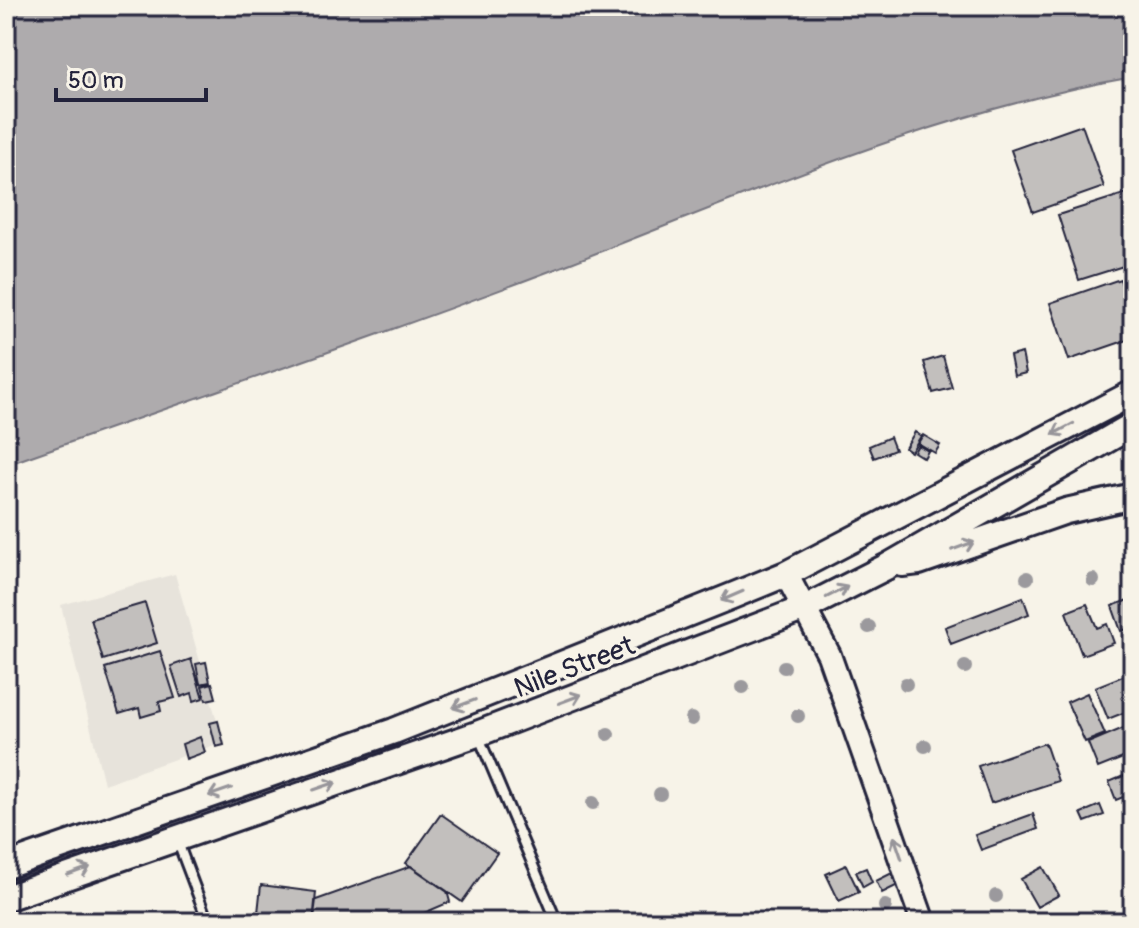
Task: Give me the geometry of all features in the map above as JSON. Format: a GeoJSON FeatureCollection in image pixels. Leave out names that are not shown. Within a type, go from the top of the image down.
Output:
{"type":"FeatureCollection","features":[{"type":"Feature","properties":{"kind":"main road","name":"Nile Street"},"geometry":{"type":"LineString","coordinates":[[6,866],[409,725],[786,574],[1133,393]]}},
{"type":"Feature","properties":{"kind":"main road","name":"Nile Street"},"geometry":{"type":"LineString","coordinates":[[6,898],[477,734],[805,608],[888,566],[1133,425]]}},
{"type":"Feature","properties":{"kind":"main road"},"geometry":{"type":"LineString","coordinates":[[888,566],[919,562],[1066,511],[1133,496]]}},
{"type":"Feature","properties":{"kind":"main road"},"geometry":{"type":"LineString","coordinates":[[786,574],[829,655],[923,922]]}},
{"type":"Feature","properties":{"kind":"lane"},"geometry":{"type":"LineString","coordinates":[[477,734],[557,922]]}},
{"type":"Feature","properties":{"kind":"lane"},"geometry":{"type":"LineString","coordinates":[[176,837],[208,922]]}},
{"type":"Feature","properties":{"kind":"shaded area"},"geometry":{"type":"Polygon","coordinates":[[[6,6],[1133,6],[1133,77],[989,110],[848,156],[430,316],[6,465],[6,6]]]}},
{"type":"Feature","properties":{"kind":"shaded area"},"geometry":{"type":"Polygon","coordinates":[[[175,574],[223,742],[104,784],[61,605],[175,574]]]}},
{"type":"Feature","properties":{"kind":"building"},"geometry":{"type":"Polygon","coordinates":[[[1082,125],[1104,187],[1033,212],[1011,150],[1082,125]]]}},
{"type":"Feature","properties":{"kind":"building"},"geometry":{"type":"Polygon","coordinates":[[[1133,191],[1133,263],[1079,280],[1058,215],[1133,191]]]}},
{"type":"Feature","properties":{"kind":"building"},"geometry":{"type":"Polygon","coordinates":[[[1120,279],[1133,318],[1133,338],[1069,360],[1050,303],[1120,279]]]}},
{"type":"Feature","properties":{"kind":"building"},"geometry":{"type":"Polygon","coordinates":[[[1022,353],[1026,373],[1014,376],[1010,356],[1022,353]]]}},
{"type":"Feature","properties":{"kind":"building"},"geometry":{"type":"Polygon","coordinates":[[[943,356],[952,388],[933,393],[924,362],[943,356]]]}},
{"type":"Feature","properties":{"kind":"building"},"geometry":{"type":"Polygon","coordinates":[[[915,432],[921,436],[911,452],[905,448],[915,432]]]}},
{"type":"Feature","properties":{"kind":"building"},"geometry":{"type":"Polygon","coordinates":[[[923,435],[940,445],[935,453],[918,443],[923,435]]]}},
{"type":"Feature","properties":{"kind":"building"},"geometry":{"type":"Polygon","coordinates":[[[890,437],[895,450],[874,458],[869,446],[890,437]]]}},
{"type":"Feature","properties":{"kind":"building"},"geometry":{"type":"Polygon","coordinates":[[[918,445],[928,451],[924,458],[914,452],[918,445]]]}},
{"type":"Feature","properties":{"kind":"building"},"geometry":{"type":"Polygon","coordinates":[[[1023,597],[1029,614],[951,644],[945,627],[1023,597]]]}},
{"type":"Feature","properties":{"kind":"building"},"geometry":{"type":"Polygon","coordinates":[[[1133,598],[1133,627],[1121,631],[1112,606],[1133,598]]]}},
{"type":"Feature","properties":{"kind":"building"},"geometry":{"type":"Polygon","coordinates":[[[145,603],[157,643],[103,660],[91,619],[145,603]]]}},
{"type":"Feature","properties":{"kind":"building"},"geometry":{"type":"Polygon","coordinates":[[[1087,604],[1097,628],[1107,624],[1114,643],[1082,655],[1066,612],[1087,604]]]}},
{"type":"Feature","properties":{"kind":"building"},"geometry":{"type":"Polygon","coordinates":[[[160,651],[175,698],[159,702],[161,711],[141,717],[139,708],[119,714],[105,668],[160,651]]]}},
{"type":"Feature","properties":{"kind":"building"},"geometry":{"type":"Polygon","coordinates":[[[191,659],[203,698],[194,701],[192,693],[181,697],[171,666],[191,659]]]}},
{"type":"Feature","properties":{"kind":"building"},"geometry":{"type":"Polygon","coordinates":[[[206,662],[210,682],[200,684],[196,664],[206,662]]]}},
{"type":"Feature","properties":{"kind":"building"},"geometry":{"type":"Polygon","coordinates":[[[1133,672],[1133,709],[1108,719],[1095,687],[1133,672]]]}},
{"type":"Feature","properties":{"kind":"building"},"geometry":{"type":"Polygon","coordinates":[[[212,683],[216,698],[206,700],[202,686],[212,683]]]}},
{"type":"Feature","properties":{"kind":"building"},"geometry":{"type":"Polygon","coordinates":[[[1087,693],[1105,734],[1085,742],[1067,702],[1087,693]]]}},
{"type":"Feature","properties":{"kind":"building"},"geometry":{"type":"Polygon","coordinates":[[[218,721],[224,745],[216,747],[210,723],[218,721]]]}},
{"type":"Feature","properties":{"kind":"building"},"geometry":{"type":"Polygon","coordinates":[[[1133,724],[1133,754],[1098,768],[1088,743],[1133,724]]]}},
{"type":"Feature","properties":{"kind":"building"},"geometry":{"type":"Polygon","coordinates":[[[200,737],[205,752],[186,759],[182,744],[200,737]]]}},
{"type":"Feature","properties":{"kind":"building"},"geometry":{"type":"Polygon","coordinates":[[[1045,743],[1058,781],[991,803],[978,766],[1045,743]]]}},
{"type":"Feature","properties":{"kind":"building"},"geometry":{"type":"Polygon","coordinates":[[[1133,772],[1133,793],[1116,800],[1109,782],[1133,772]]]}},
{"type":"Feature","properties":{"kind":"building"},"geometry":{"type":"Polygon","coordinates":[[[1100,805],[1104,815],[1085,822],[1081,813],[1100,805]]]}},
{"type":"Feature","properties":{"kind":"building"},"geometry":{"type":"Polygon","coordinates":[[[441,814],[497,853],[462,902],[406,863],[441,814]]]}},
{"type":"Feature","properties":{"kind":"building"},"geometry":{"type":"Polygon","coordinates":[[[1033,814],[1038,829],[981,850],[975,835],[1033,814]]]}},
{"type":"Feature","properties":{"kind":"building"},"geometry":{"type":"Polygon","coordinates":[[[846,865],[859,892],[839,901],[826,874],[846,865]]]}},
{"type":"Feature","properties":{"kind":"building"},"geometry":{"type":"Polygon","coordinates":[[[411,866],[447,891],[450,902],[403,922],[313,922],[316,900],[411,866]]]}},
{"type":"Feature","properties":{"kind":"building"},"geometry":{"type":"Polygon","coordinates":[[[1043,867],[1059,895],[1037,907],[1021,879],[1043,867]]]}},
{"type":"Feature","properties":{"kind":"building"},"geometry":{"type":"Polygon","coordinates":[[[866,868],[872,882],[863,887],[856,872],[866,868]]]}},
{"type":"Feature","properties":{"kind":"building"},"geometry":{"type":"Polygon","coordinates":[[[898,870],[904,882],[882,893],[876,881],[898,870]]]}},
{"type":"Feature","properties":{"kind":"building"},"geometry":{"type":"Polygon","coordinates":[[[261,885],[316,892],[313,922],[257,922],[261,885]]]}}]}
